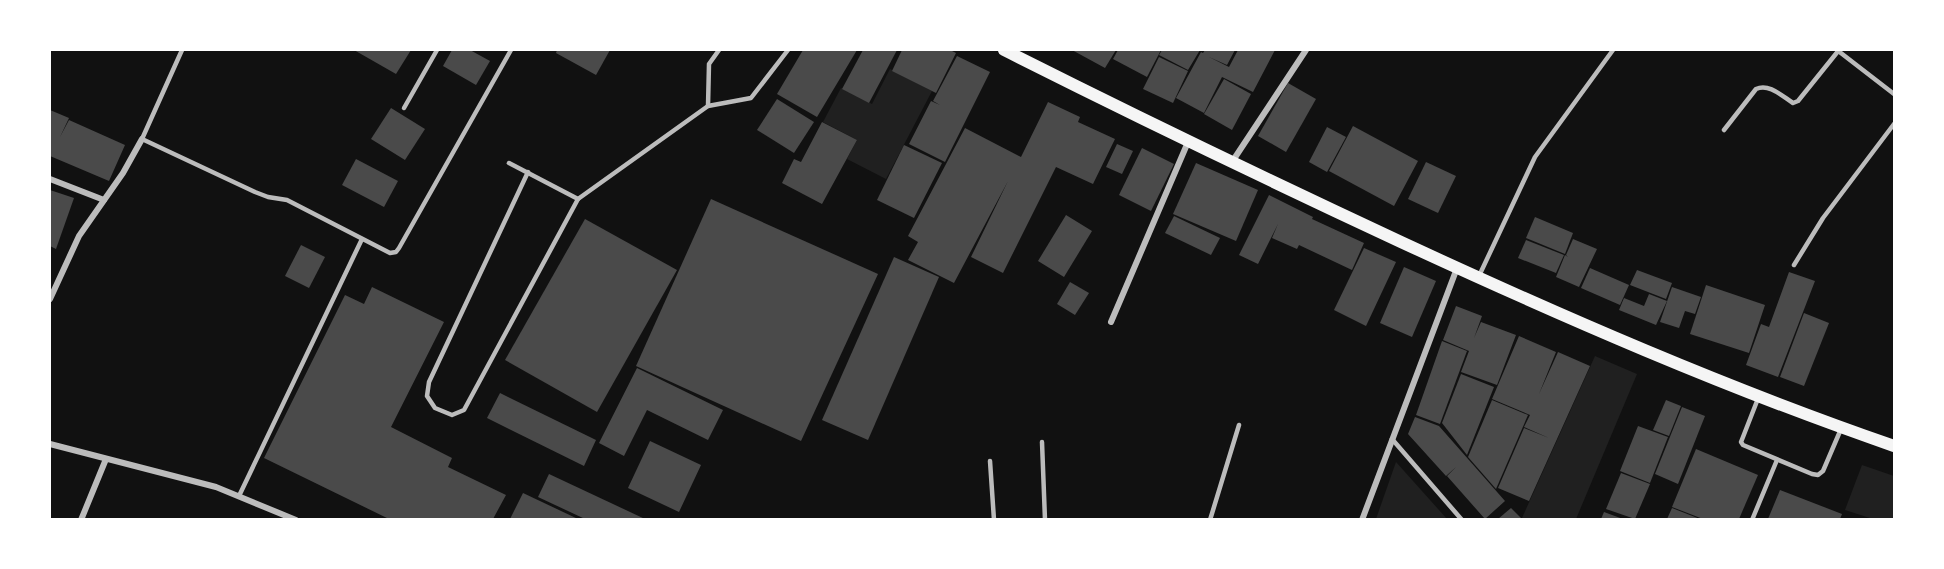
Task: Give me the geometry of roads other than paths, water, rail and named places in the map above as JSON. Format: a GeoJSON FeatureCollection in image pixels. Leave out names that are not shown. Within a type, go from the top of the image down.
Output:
{"type":"FeatureCollection","features":[{"type":"Feature","properties":{"kind":"main road"},"geometry":{"type":"LineString","coordinates":[[1004,50],[1231,163],[1457,268],[1611,336],[1841,428],[1894,446]]}},
{"type":"Feature","properties":{"kind":"street"},"geometry":{"type":"LineString","coordinates":[[1231,163],[1306,50]]}},
{"type":"Feature","properties":{"kind":"street"},"geometry":{"type":"LineString","coordinates":[[50,299],[79,236],[123,173],[142,139]]}},
{"type":"Feature","properties":{"kind":"street"},"geometry":{"type":"LineString","coordinates":[[1111,322],[1188,142]]}},
{"type":"Feature","properties":{"kind":"street"},"geometry":{"type":"LineString","coordinates":[[50,179],[104,200]]}},
{"type":"Feature","properties":{"kind":"street"},"geometry":{"type":"LineString","coordinates":[[1362,519],[1457,268]]}},
{"type":"Feature","properties":{"kind":"street"},"geometry":{"type":"LineString","coordinates":[[50,444],[197,482],[296,519]]}},
{"type":"Feature","properties":{"kind":"street"},"geometry":{"type":"LineString","coordinates":[[81,519],[106,459]]}},
{"type":"Feature","properties":{"kind":"lane"},"geometry":{"type":"LineString","coordinates":[[182,50],[142,139],[255,192],[287,200],[390,253],[396,252],[399,248],[511,50]]}},
{"type":"Feature","properties":{"kind":"lane"},"geometry":{"type":"LineString","coordinates":[[404,108],[437,50]]}},
{"type":"Feature","properties":{"kind":"lane"},"geometry":{"type":"LineString","coordinates":[[708,106],[709,64],[719,50]]}},
{"type":"Feature","properties":{"kind":"lane"},"geometry":{"type":"LineString","coordinates":[[528,172],[429,382],[427,396],[435,408],[452,415],[464,410],[579,199],[708,106],[751,98],[788,50]]}},
{"type":"Feature","properties":{"kind":"lane"},"geometry":{"type":"LineString","coordinates":[[1479,277],[1535,157],[1613,50]]}},
{"type":"Feature","properties":{"kind":"lane"},"geometry":{"type":"LineString","coordinates":[[1724,129],[1756,89],[1761,87],[1766,87],[1793,103],[1798,102],[1837,50],[1894,94]]}},
{"type":"Feature","properties":{"kind":"lane"},"geometry":{"type":"LineString","coordinates":[[1794,265],[1823,218],[1894,124]]}},
{"type":"Feature","properties":{"kind":"lane"},"geometry":{"type":"LineString","coordinates":[[509,163],[579,199]]}},
{"type":"Feature","properties":{"kind":"lane"},"geometry":{"type":"LineString","coordinates":[[239,496],[362,239]]}},
{"type":"Feature","properties":{"kind":"lane"},"geometry":{"type":"LineString","coordinates":[[1759,396],[1741,442],[1745,447],[1812,474],[1820,474],[1841,428]]}},
{"type":"Feature","properties":{"kind":"lane"},"geometry":{"type":"LineString","coordinates":[[1210,519],[1239,425]]}},
{"type":"Feature","properties":{"kind":"lane"},"geometry":{"type":"LineString","coordinates":[[1392,439],[1462,519]]}},
{"type":"Feature","properties":{"kind":"lane"},"geometry":{"type":"LineString","coordinates":[[1042,442],[1045,519]]}},
{"type":"Feature","properties":{"kind":"lane"},"geometry":{"type":"LineString","coordinates":[[1752,519],[1777,460]]}},
{"type":"Feature","properties":{"kind":"lane"},"geometry":{"type":"LineString","coordinates":[[990,461],[994,519]]}}]}
